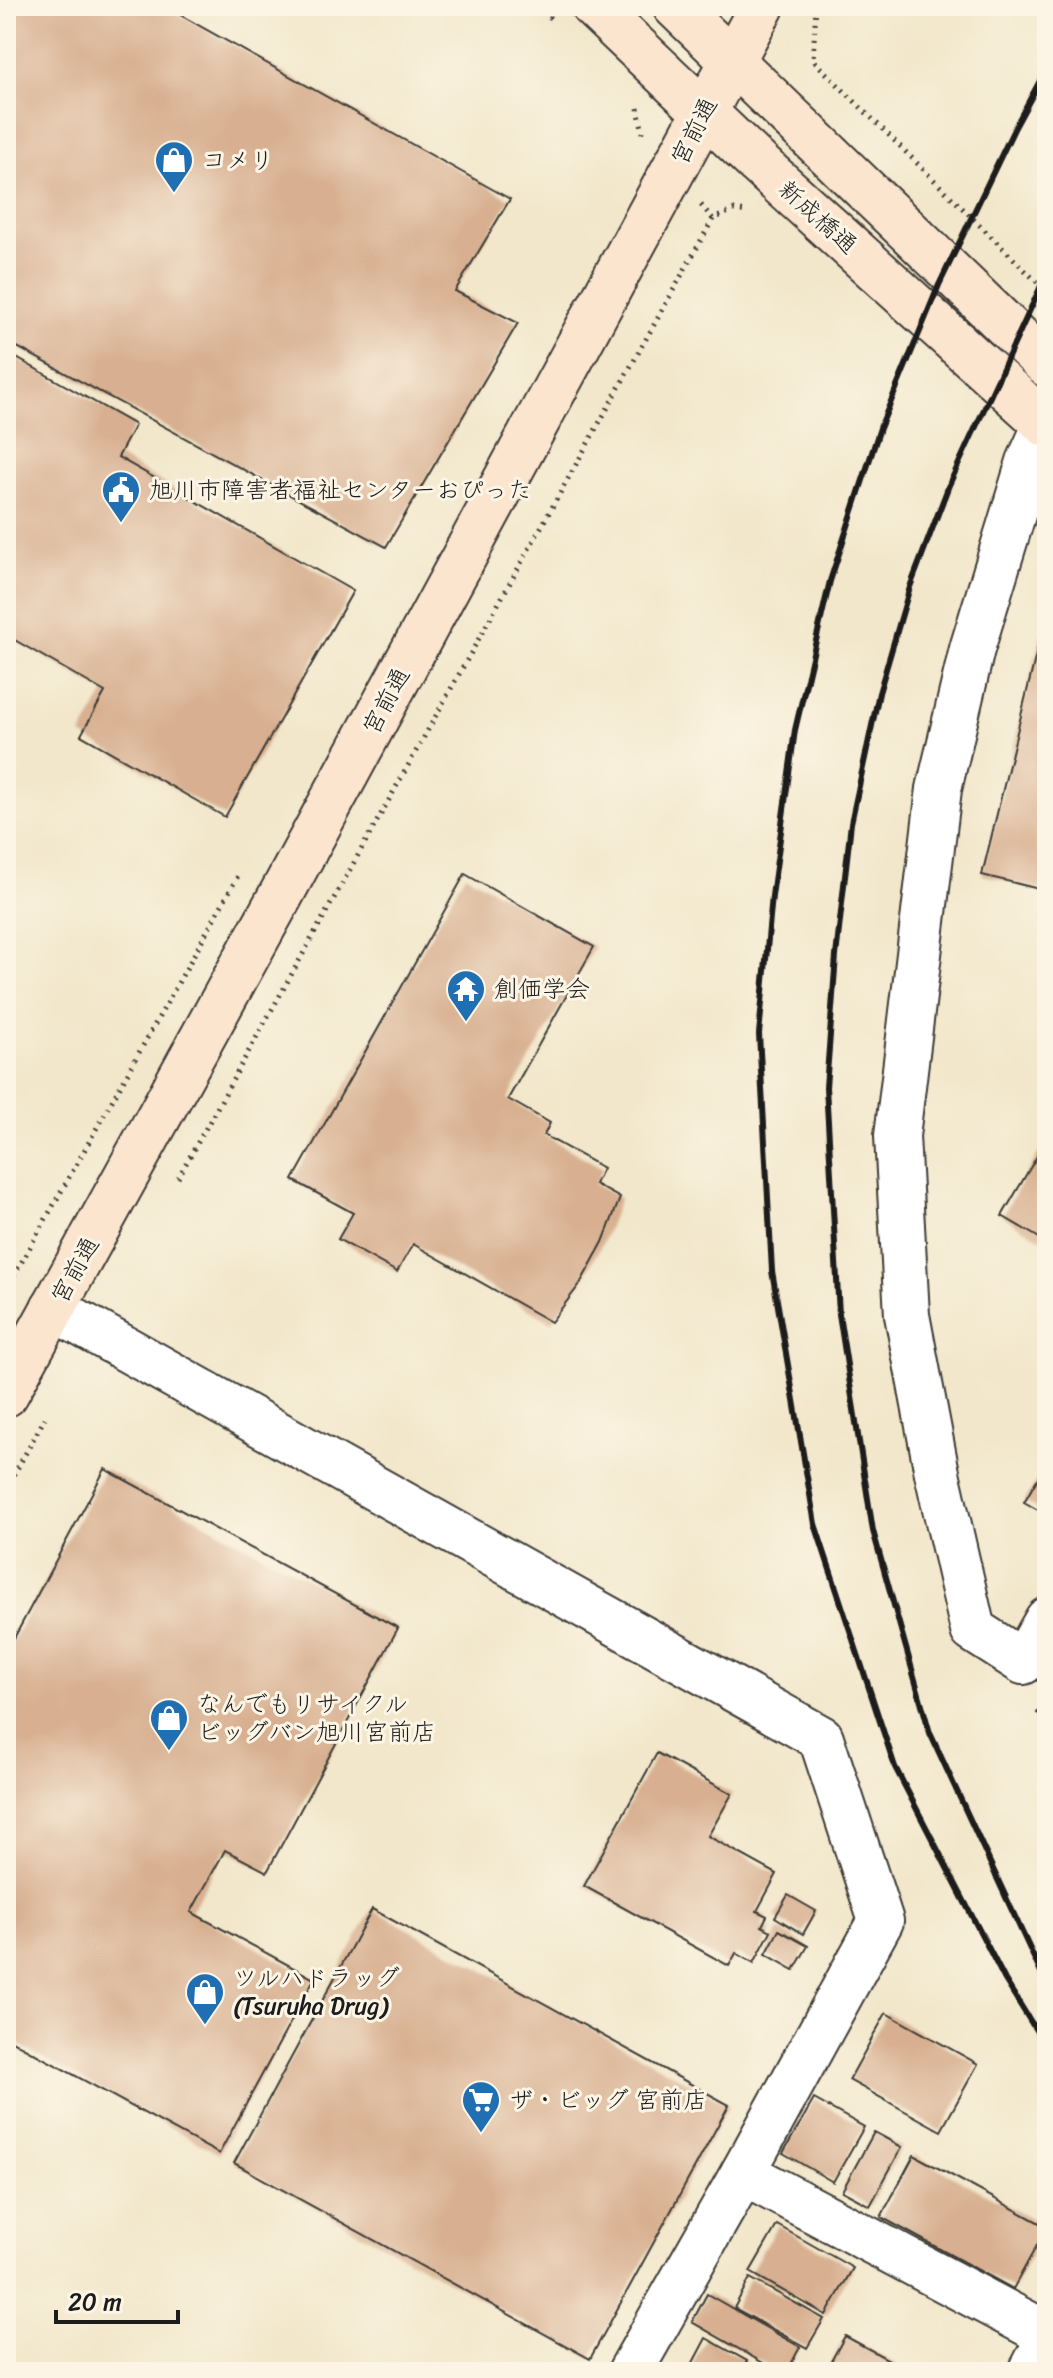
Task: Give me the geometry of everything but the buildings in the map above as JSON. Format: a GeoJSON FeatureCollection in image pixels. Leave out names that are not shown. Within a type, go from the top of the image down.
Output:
{"type":"FeatureCollection","features":[{"type":"Feature","properties":{"kind":"street"},"geometry":{"type":"LineString","coordinates":[[675,6],[1047,365]]}},
{"type":"Feature","properties":{"kind":"street","name":"宮前通"},"geometry":{"type":"LineString","coordinates":[[6,1394],[334,798],[762,6]]}},
{"type":"Feature","properties":{"kind":"street","name":"新成橋通"},"geometry":{"type":"LineString","coordinates":[[576,16],[704,110],[758,163],[1047,424]]}},
{"type":"Feature","properties":{"kind":"street"},"geometry":{"type":"LineString","coordinates":[[1047,424],[1029,462],[972,649],[939,789],[897,1136],[907,1315],[937,1473],[973,1630],[1023,1662],[1047,1620]]}},
{"type":"Feature","properties":{"kind":"street"},"geometry":{"type":"LineString","coordinates":[[53,1308],[821,1738],[881,1921],[630,2372]]}},
{"type":"Feature","properties":{"kind":"street"},"geometry":{"type":"LineString","coordinates":[[743,2173],[1047,2334]]}},
{"type":"Feature","properties":{"kind":"street"},"geometry":{"type":"LineString","coordinates":[[1031,2372],[1047,2341]]}},
{"type":"Feature","properties":{"kind":"path"},"geometry":{"type":"LineString","coordinates":[[537,6],[576,16]]}},
{"type":"Feature","properties":{"kind":"path"},"geometry":{"type":"LineString","coordinates":[[815,7],[813,60],[1047,292]]}},
{"type":"Feature","properties":{"kind":"path"},"geometry":{"type":"LineString","coordinates":[[637,100],[644,139]]}},
{"type":"Feature","properties":{"kind":"path"},"geometry":{"type":"LineString","coordinates":[[170,1191],[713,219],[734,210],[761,215]]}},
{"type":"Feature","properties":{"kind":"path"},"geometry":{"type":"LineString","coordinates":[[6,1290],[242,871]]}},
{"type":"Feature","properties":{"kind":"path"},"geometry":{"type":"LineString","coordinates":[[6,1489],[49,1410]]}},
{"type":"Feature","properties":{"kind":"railway"},"geometry":{"type":"LineString","coordinates":[[1047,68],[939,285],[880,428],[830,581],[795,730],[772,896],[759,1034],[772,1271],[815,1524],[895,1767],[1005,1980],[1047,2048]]}},
{"type":"Feature","properties":{"kind":"railway"},"geometry":{"type":"LineString","coordinates":[[1047,273],[949,485],[910,587],[879,693],[851,823],[826,1087],[839,1314],[873,1531],[930,1733],[1047,1986]]}},
{"type":"Feature","properties":{"kind":"place","name":"コメリ"},"geometry":{"type":"Point","coordinates":[174,194]}},
{"type":"Feature","properties":{"kind":"place","name":"旭川市障害者福祉センターおぴった"},"geometry":{"type":"Point","coordinates":[121,524]}},
{"type":"Feature","properties":{"kind":"place","name":"創価学会"},"geometry":{"type":"Point","coordinates":[466,1023]}},
{"type":"Feature","properties":{"kind":"place","name":"なんでもリサイクル ビッグバン旭川宮前店"},"geometry":{"type":"Point","coordinates":[169,1752]}},
{"type":"Feature","properties":{"kind":"place","name":"ツルハドラッグ (Tsuruha Drug)"},"geometry":{"type":"Point","coordinates":[205,2026]}},
{"type":"Feature","properties":{"kind":"place","name":"ザ・ビッグ 宮前店"},"geometry":{"type":"Point","coordinates":[481,2134]}}]}
